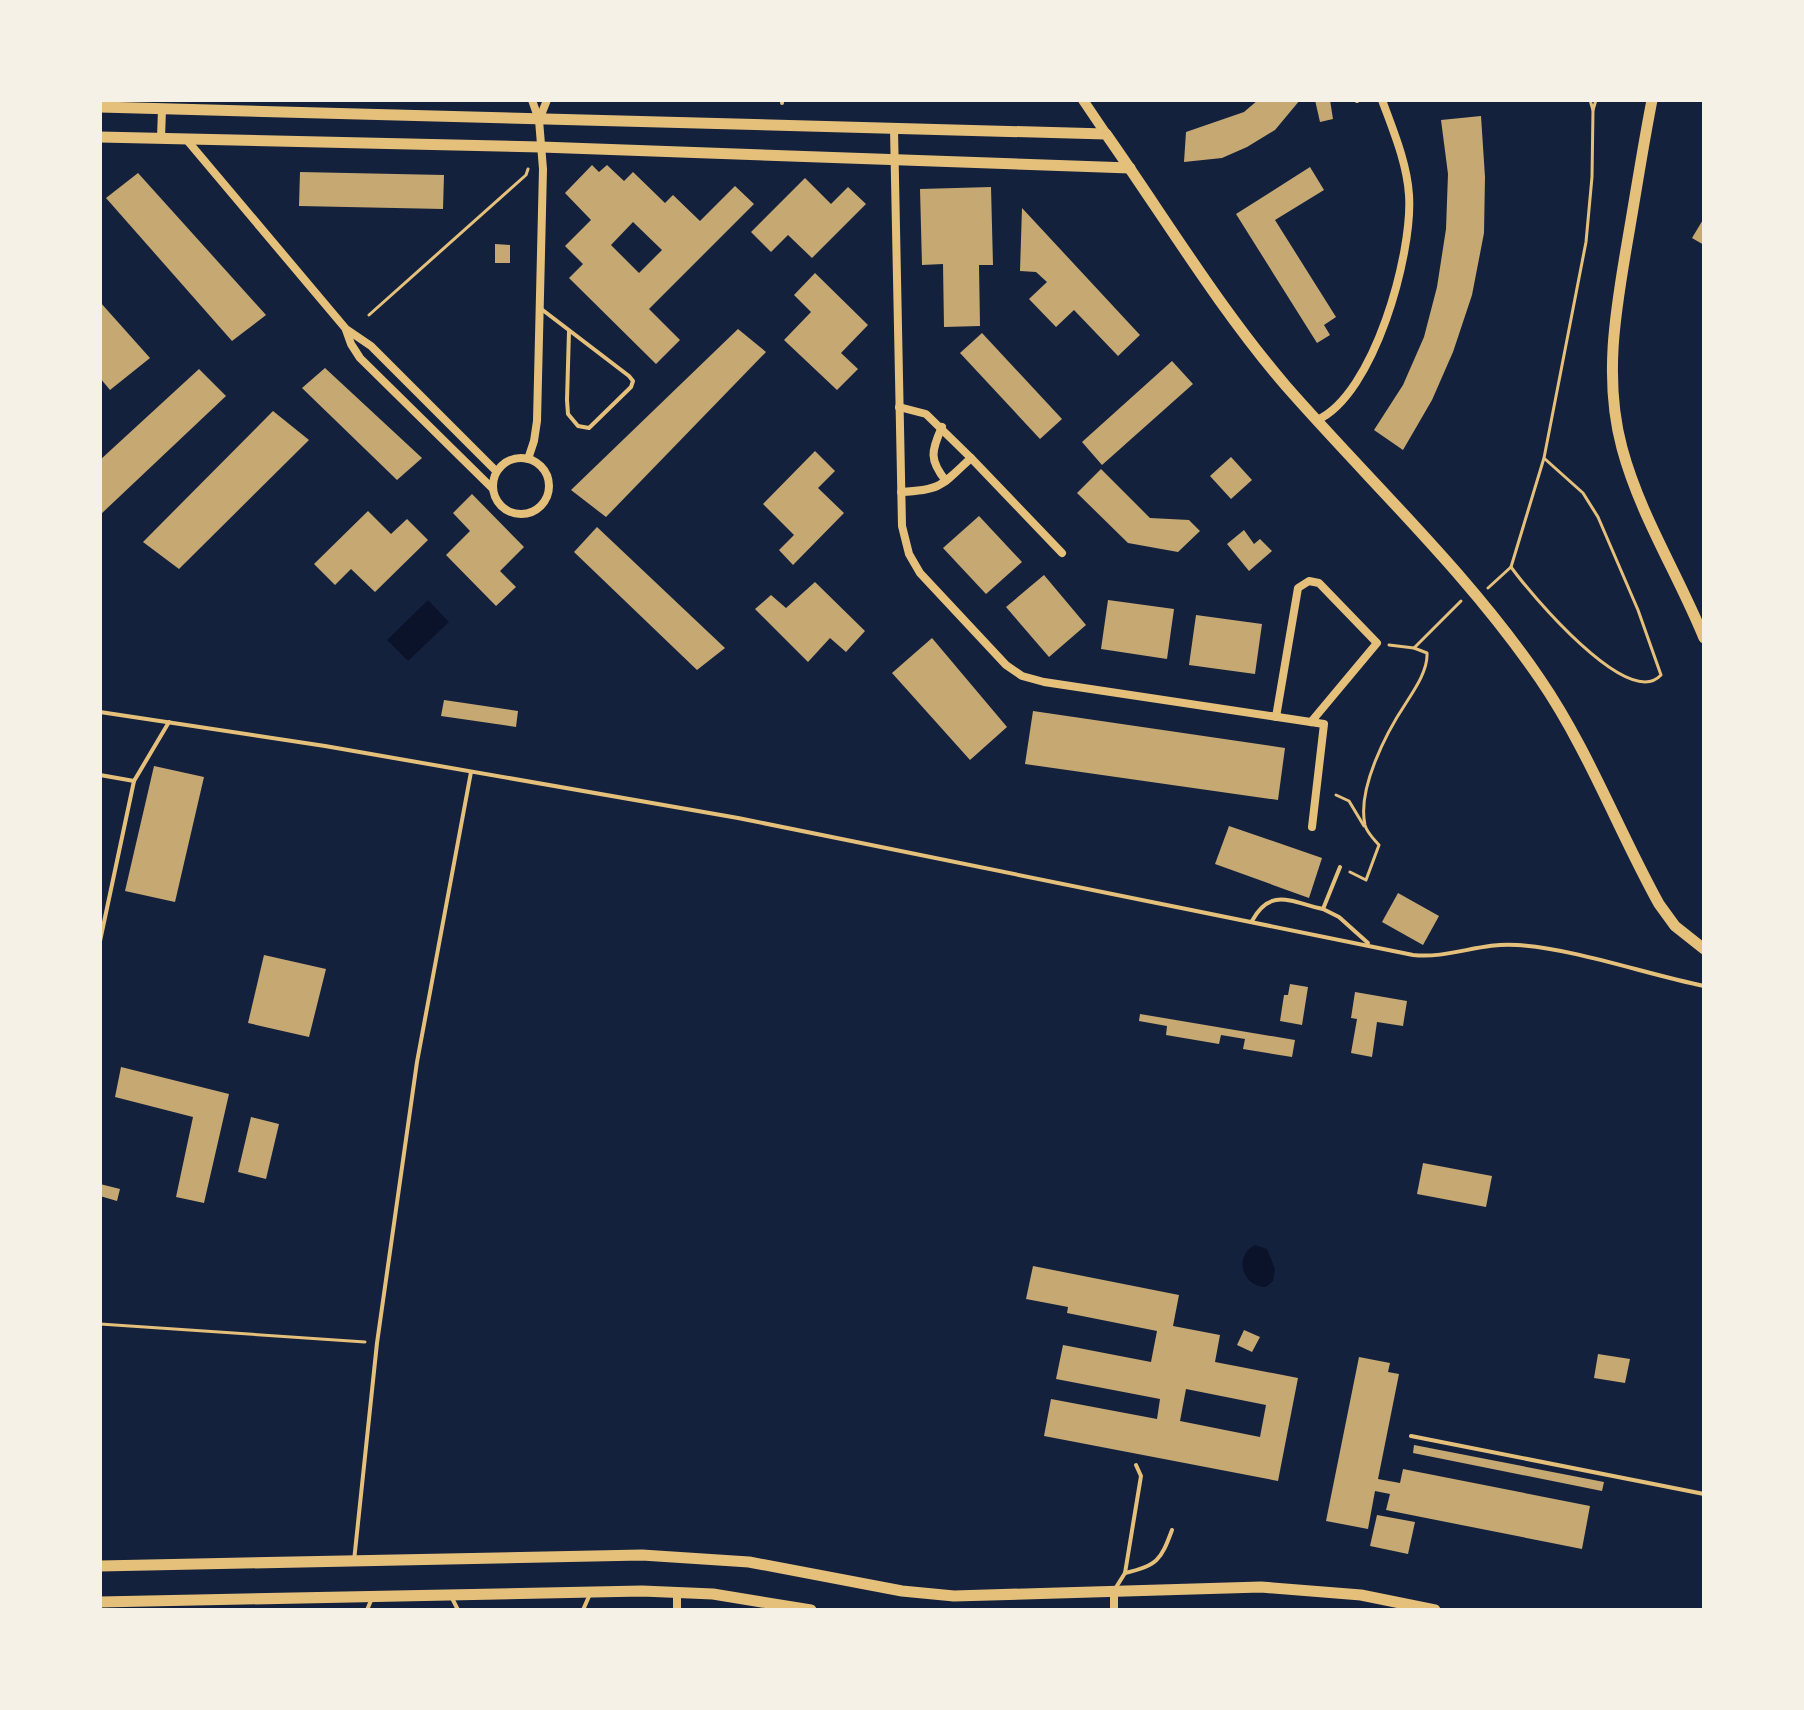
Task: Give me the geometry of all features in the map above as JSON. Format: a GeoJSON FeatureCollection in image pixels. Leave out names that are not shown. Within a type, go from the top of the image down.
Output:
{"type":"FeatureCollection","features":[{"type":"Feature","properties":{"kind":"main road"},"geometry":{"type":"LineString","coordinates":[[1652,100],[1615,313],[1612,359],[1615,412],[1623,450],[1641,502],[1704,638]]}},
{"type":"Feature","properties":{"kind":"main road"},"geometry":{"type":"LineString","coordinates":[[100,107],[1106,134],[1227,310],[1274,371],[1475,593],[1546,688],[1667,916],[1680,931],[1704,949]]}},
{"type":"Feature","properties":{"kind":"main road"},"geometry":{"type":"LineString","coordinates":[[100,137],[541,147],[1130,168]]}},
{"type":"Feature","properties":{"kind":"main road"},"geometry":{"type":"LineString","coordinates":[[100,1566],[664,1556],[749,1562],[902,1591],[954,1596],[1209,1587],[1291,1588],[1361,1595],[1435,1610]]}},
{"type":"Feature","properties":{"kind":"main road"},"geometry":{"type":"LineString","coordinates":[[100,1602],[240,1605],[372,1598],[677,1592],[713,1594],[811,1610]]}},
{"type":"Feature","properties":{"kind":"street"},"geometry":{"type":"LineString","coordinates":[[528,459],[536,432],[543,169],[539,120],[532,100]]}},
{"type":"Feature","properties":{"kind":"street"},"geometry":{"type":"LineString","coordinates":[[539,120],[547,100]]}},
{"type":"Feature","properties":{"kind":"street"},"geometry":{"type":"LineString","coordinates":[[1083,100],[1106,134]]}},
{"type":"Feature","properties":{"kind":"street"},"geometry":{"type":"LineString","coordinates":[[1317,420],[1336,408],[1356,381],[1384,324],[1405,257],[1410,208],[1408,185],[1382,100]]}},
{"type":"Feature","properties":{"kind":"street"},"geometry":{"type":"LineString","coordinates":[[161,138],[162,109]]}},
{"type":"Feature","properties":{"kind":"street"},"geometry":{"type":"LineString","coordinates":[[894,129],[901,492],[904,540],[920,573],[1006,665],[1022,676],[1044,682],[1324,724],[1312,827]]}},
{"type":"Feature","properties":{"kind":"street"},"geometry":{"type":"LineString","coordinates":[[186,139],[346,329],[371,346],[496,471]]}},
{"type":"Feature","properties":{"kind":"street"},"geometry":{"type":"LineString","coordinates":[[346,329],[360,358],[492,488],[498,504],[514,514],[523,515],[540,508],[549,492],[549,483],[541,466],[528,459],[508,460],[496,471],[492,488]]}},
{"type":"Feature","properties":{"kind":"street"},"geometry":{"type":"LineString","coordinates":[[899,407],[926,414],[942,427],[1062,553]]}},
{"type":"Feature","properties":{"kind":"street"},"geometry":{"type":"LineString","coordinates":[[942,427],[933,460],[946,481]]}},
{"type":"Feature","properties":{"kind":"street"},"geometry":{"type":"LineString","coordinates":[[447,444],[457,433]]}},
{"type":"Feature","properties":{"kind":"street"},"geometry":{"type":"LineString","coordinates":[[901,492],[929,491],[946,481],[971,458]]}},
{"type":"Feature","properties":{"kind":"street"},"geometry":{"type":"LineString","coordinates":[[1276,717],[1298,588],[1309,581],[1319,583],[1377,643],[1311,722]]}},
{"type":"Feature","properties":{"kind":"street"},"geometry":{"type":"LineString","coordinates":[[1114,1591],[1114,1610]]}},
{"type":"Feature","properties":{"kind":"street"},"geometry":{"type":"LineString","coordinates":[[677,1592],[677,1610]]}},
{"type":"Feature","properties":{"kind":"lane"},"geometry":{"type":"LineString","coordinates":[[540,308],[633,381],[631,387],[589,428],[578,426],[568,414],[569,331]]}},
{"type":"Feature","properties":{"kind":"lane"},"geometry":{"type":"LineString","coordinates":[[100,712],[724,815],[1370,946],[1429,956],[1493,944],[1526,946],[1704,986]]}},
{"type":"Feature","properties":{"kind":"lane"},"geometry":{"type":"LineString","coordinates":[[100,941],[134,781],[169,722]]}},
{"type":"Feature","properties":{"kind":"lane"},"geometry":{"type":"LineString","coordinates":[[354,1561],[377,1343],[417,1062],[471,772]]}},
{"type":"Feature","properties":{"kind":"lane"},"geometry":{"type":"LineString","coordinates":[[100,775],[134,781]]}},
{"type":"Feature","properties":{"kind":"lane"},"geometry":{"type":"LineString","coordinates":[[1323,909],[1340,867]]}},
{"type":"Feature","properties":{"kind":"lane"},"geometry":{"type":"LineString","coordinates":[[1252,921],[1267,901],[1282,899],[1323,909],[1339,917],[1370,946]]}},
{"type":"Feature","properties":{"kind":"lane"},"geometry":{"type":"LineString","coordinates":[[1411,1436],[1704,1494]]}},
{"type":"Feature","properties":{"kind":"lane"},"geometry":{"type":"LineString","coordinates":[[1114,1591],[1125,1573],[1141,1476],[1136,1465]]}},
{"type":"Feature","properties":{"kind":"lane"},"geometry":{"type":"LineString","coordinates":[[1125,1573],[1148,1568],[1157,1561],[1172,1530]]}},
{"type":"Feature","properties":{"kind":"lane"},"geometry":{"type":"LineString","coordinates":[[583,1610],[591,1592]]}},
{"type":"Feature","properties":{"kind":"lane"},"geometry":{"type":"LineString","coordinates":[[451,1596],[458,1610]]}},
{"type":"Feature","properties":{"kind":"lane"},"geometry":{"type":"LineString","coordinates":[[367,1610],[372,1598]]}},
{"type":"Feature","properties":{"kind":"path"},"geometry":{"type":"LineString","coordinates":[[1590,100],[1593,110]]}},
{"type":"Feature","properties":{"kind":"path"},"geometry":{"type":"LineString","coordinates":[[1414,648],[1475,593],[1511,567],[1544,458],[1586,242],[1596,100]]}},
{"type":"Feature","properties":{"kind":"path"},"geometry":{"type":"LineString","coordinates":[[369,315],[526,175],[528,169]]}},
{"type":"Feature","properties":{"kind":"path"},"geometry":{"type":"LineString","coordinates":[[1511,567],[1532,595],[1607,666],[1639,682],[1653,681],[1661,675],[1638,610],[1598,517],[1583,493],[1544,458]]}},
{"type":"Feature","properties":{"kind":"path"},"geometry":{"type":"LineString","coordinates":[[1365,829],[1363,809],[1367,789],[1384,740],[1428,661],[1427,653],[1414,648],[1377,643]]}},
{"type":"Feature","properties":{"kind":"path"},"geometry":{"type":"LineString","coordinates":[[1336,795],[1349,801],[1365,829],[1379,845],[1366,880],[1340,867]]}},
{"type":"Feature","properties":{"kind":"path"},"geometry":{"type":"LineString","coordinates":[[100,1324],[377,1343]]}},
{"type":"Feature","properties":{"kind":"water"},"geometry":{"type":"Polygon","coordinates":[[[428,600],[449,622],[408,661],[387,640],[428,600]]]}},
{"type":"Feature","properties":{"kind":"water"},"geometry":{"type":"Polygon","coordinates":[[[1255,1245],[1267,1249],[1275,1269],[1273,1281],[1266,1287],[1251,1282],[1243,1270],[1244,1256],[1255,1245]]]}},
{"type":"Feature","properties":{"kind":"building"},"geometry":{"type":"Polygon","coordinates":[[[1258,100],[1300,100],[1275,130],[1247,147],[1222,158],[1184,162],[1186,132],[1244,112],[1258,100]]]}},
{"type":"Feature","properties":{"kind":"building"},"geometry":{"type":"Polygon","coordinates":[[[1315,100],[1330,100],[1333,119],[1320,122],[1315,100]]]}},
{"type":"Feature","properties":{"kind":"building"},"geometry":{"type":"Polygon","coordinates":[[[1481,116],[1485,177],[1484,233],[1472,295],[1453,352],[1432,400],[1403,450],[1374,430],[1403,385],[1424,337],[1437,287],[1446,229],[1448,174],[1441,120],[1481,116]]]}},
{"type":"Feature","properties":{"kind":"building"},"geometry":{"type":"Polygon","coordinates":[[[592,165],[599,172],[607,165],[624,181],[633,172],[665,203],[673,195],[700,221],[735,186],[754,204],[649,309],[680,340],[656,364],[569,278],[583,264],[565,246],[591,220],[565,193],[592,165]],[[633,222],[611,245],[639,273],[662,250],[633,222]]]}},
{"type":"Feature","properties":{"kind":"building"},"geometry":{"type":"Polygon","coordinates":[[[1310,167],[1324,190],[1275,220],[1336,317],[1324,325],[1330,335],[1317,343],[1236,214],[1310,167]]]}},
{"type":"Feature","properties":{"kind":"building"},"geometry":{"type":"Polygon","coordinates":[[[300,172],[444,175],[443,209],[299,206],[300,172]]]}},
{"type":"Feature","properties":{"kind":"building"},"geometry":{"type":"Polygon","coordinates":[[[138,173],[266,315],[232,341],[106,198],[138,173]]]}},
{"type":"Feature","properties":{"kind":"building"},"geometry":{"type":"Polygon","coordinates":[[[805,178],[831,204],[848,187],[866,204],[812,258],[788,235],[771,252],[751,232],[805,178]]]}},
{"type":"Feature","properties":{"kind":"building"},"geometry":{"type":"Polygon","coordinates":[[[991,187],[993,265],[979,265],[980,326],[944,327],[943,264],[922,265],[920,189],[991,187]]]}},
{"type":"Feature","properties":{"kind":"building"},"geometry":{"type":"Polygon","coordinates":[[[1022,208],[1140,335],[1118,356],[1074,310],[1056,327],[1029,299],[1047,282],[1036,272],[1020,271],[1022,208]]]}},
{"type":"Feature","properties":{"kind":"building"},"geometry":{"type":"Polygon","coordinates":[[[1704,218],[1704,245],[1692,238],[1704,218]]]}},
{"type":"Feature","properties":{"kind":"building"},"geometry":{"type":"Polygon","coordinates":[[[495,244],[510,245],[510,263],[495,263],[495,244]]]}},
{"type":"Feature","properties":{"kind":"building"},"geometry":{"type":"Polygon","coordinates":[[[815,273],[868,325],[841,353],[858,369],[837,390],[784,340],[811,312],[794,295],[815,273]]]}},
{"type":"Feature","properties":{"kind":"building"},"geometry":{"type":"Polygon","coordinates":[[[100,302],[150,358],[110,390],[100,378],[100,302]]]}},
{"type":"Feature","properties":{"kind":"building"},"geometry":{"type":"Polygon","coordinates":[[[738,329],[766,352],[606,517],[571,490],[738,329]]]}},
{"type":"Feature","properties":{"kind":"building"},"geometry":{"type":"Polygon","coordinates":[[[982,333],[1062,419],[1040,439],[960,353],[982,333]]]}},
{"type":"Feature","properties":{"kind":"building"},"geometry":{"type":"Polygon","coordinates":[[[1172,361],[1193,384],[1102,465],[1082,442],[1172,361]]]}},
{"type":"Feature","properties":{"kind":"building"},"geometry":{"type":"Polygon","coordinates":[[[325,368],[422,458],[397,480],[302,388],[325,368]]]}},
{"type":"Feature","properties":{"kind":"building"},"geometry":{"type":"Polygon","coordinates":[[[199,369],[226,396],[100,515],[100,460],[199,369]]]}},
{"type":"Feature","properties":{"kind":"building"},"geometry":{"type":"Polygon","coordinates":[[[273,411],[309,440],[179,569],[143,542],[273,411]]]}},
{"type":"Feature","properties":{"kind":"building"},"geometry":{"type":"Polygon","coordinates":[[[815,451],[835,471],[818,488],[844,513],[793,565],[779,550],[794,535],[763,504],[815,451]]]}},
{"type":"Feature","properties":{"kind":"building"},"geometry":{"type":"Polygon","coordinates":[[[1231,457],[1252,480],[1231,499],[1210,476],[1231,457]]]}},
{"type":"Feature","properties":{"kind":"building"},"geometry":{"type":"Polygon","coordinates":[[[1101,469],[1150,518],[1189,520],[1200,531],[1178,552],[1128,543],[1077,493],[1101,469]]]}},
{"type":"Feature","properties":{"kind":"building"},"geometry":{"type":"Polygon","coordinates":[[[472,494],[524,547],[500,571],[516,587],[496,606],[446,555],[470,531],[453,513],[472,494]]]}},
{"type":"Feature","properties":{"kind":"building"},"geometry":{"type":"Polygon","coordinates":[[[368,511],[391,534],[407,519],[428,540],[375,592],[351,569],[335,585],[314,564],[368,511]]]}},
{"type":"Feature","properties":{"kind":"building"},"geometry":{"type":"Polygon","coordinates":[[[979,516],[1022,562],[986,594],[943,548],[979,516]]]}},
{"type":"Feature","properties":{"kind":"building"},"geometry":{"type":"Polygon","coordinates":[[[597,527],[725,648],[697,670],[574,552],[597,527]]]}},
{"type":"Feature","properties":{"kind":"building"},"geometry":{"type":"Polygon","coordinates":[[[1244,530],[1254,544],[1260,539],[1272,551],[1249,571],[1227,544],[1244,530]]]}},
{"type":"Feature","properties":{"kind":"building"},"geometry":{"type":"Polygon","coordinates":[[[1044,575],[1086,625],[1049,657],[1006,607],[1044,575]]]}},
{"type":"Feature","properties":{"kind":"building"},"geometry":{"type":"Polygon","coordinates":[[[815,582],[865,631],[846,652],[830,638],[808,662],[755,609],[771,595],[786,608],[815,582]]]}},
{"type":"Feature","properties":{"kind":"building"},"geometry":{"type":"Polygon","coordinates":[[[1108,600],[1174,609],[1167,659],[1101,649],[1108,600]]]}},
{"type":"Feature","properties":{"kind":"building"},"geometry":{"type":"Polygon","coordinates":[[[1196,615],[1262,624],[1255,674],[1189,665],[1196,615]]]}},
{"type":"Feature","properties":{"kind":"building"},"geometry":{"type":"Polygon","coordinates":[[[932,638],[1007,727],[970,760],[892,673],[932,638]]]}},
{"type":"Feature","properties":{"kind":"building"},"geometry":{"type":"Polygon","coordinates":[[[444,700],[518,711],[516,727],[441,716],[444,700]]]}},
{"type":"Feature","properties":{"kind":"building"},"geometry":{"type":"Polygon","coordinates":[[[1033,711],[1285,748],[1278,800],[1025,764],[1033,711]]]}},
{"type":"Feature","properties":{"kind":"building"},"geometry":{"type":"Polygon","coordinates":[[[154,766],[204,777],[175,902],[125,891],[154,766]]]}},
{"type":"Feature","properties":{"kind":"building"},"geometry":{"type":"Polygon","coordinates":[[[1229,826],[1322,858],[1309,898],[1215,864],[1229,826]]]}},
{"type":"Feature","properties":{"kind":"building"},"geometry":{"type":"Polygon","coordinates":[[[1398,893],[1439,916],[1423,945],[1382,922],[1398,893]]]}},
{"type":"Feature","properties":{"kind":"building"},"geometry":{"type":"Polygon","coordinates":[[[264,955],[326,969],[309,1037],[248,1023],[264,955]]]}},
{"type":"Feature","properties":{"kind":"building"},"geometry":{"type":"Polygon","coordinates":[[[1290,984],[1308,987],[1302,1025],[1280,1021],[1284,995],[1288,995],[1290,984]]]}},
{"type":"Feature","properties":{"kind":"building"},"geometry":{"type":"Polygon","coordinates":[[[1355,992],[1407,1001],[1403,1026],[1377,1022],[1372,1057],[1351,1053],[1357,1019],[1351,1018],[1355,992]]]}},
{"type":"Feature","properties":{"kind":"building"},"geometry":{"type":"Polygon","coordinates":[[[1140,1014],[1295,1040],[1292,1057],[1243,1049],[1245,1039],[1221,1035],[1219,1044],[1166,1035],[1167,1026],[1139,1021],[1140,1014]]]}},
{"type":"Feature","properties":{"kind":"building"},"geometry":{"type":"Polygon","coordinates":[[[121,1067],[229,1094],[204,1203],[176,1197],[193,1117],[115,1097],[121,1067]]]}},
{"type":"Feature","properties":{"kind":"building"},"geometry":{"type":"Polygon","coordinates":[[[251,1117],[279,1124],[266,1179],[238,1172],[251,1117]]]}},
{"type":"Feature","properties":{"kind":"building"},"geometry":{"type":"Polygon","coordinates":[[[1423,1163],[1492,1176],[1486,1207],[1417,1194],[1423,1163]]]}},
{"type":"Feature","properties":{"kind":"building"},"geometry":{"type":"Polygon","coordinates":[[[100,1184],[120,1189],[117,1201],[100,1196],[100,1184]]]}},
{"type":"Feature","properties":{"kind":"building"},"geometry":{"type":"Polygon","coordinates":[[[1033,1266],[1179,1295],[1173,1326],[1220,1335],[1215,1362],[1298,1378],[1278,1481],[1044,1436],[1051,1399],[1157,1419],[1160,1399],[1056,1379],[1063,1345],[1151,1362],[1157,1331],[1067,1313],[1068,1307],[1026,1299],[1033,1266]],[[1186,1389],[1180,1421],[1260,1437],[1266,1405],[1186,1389]]]}},
{"type":"Feature","properties":{"kind":"building"},"geometry":{"type":"Polygon","coordinates":[[[1244,1330],[1260,1337],[1252,1352],[1237,1345],[1244,1330]]]}},
{"type":"Feature","properties":{"kind":"building"},"geometry":{"type":"Polygon","coordinates":[[[1598,1354],[1630,1359],[1625,1383],[1594,1378],[1598,1354]]]}},
{"type":"Feature","properties":{"kind":"building"},"geometry":{"type":"Polygon","coordinates":[[[1359,1357],[1390,1363],[1388,1372],[1399,1374],[1378,1479],[1400,1483],[1403,1469],[1590,1506],[1582,1549],[1386,1510],[1390,1494],[1375,1491],[1368,1529],[1326,1521],[1359,1357]]]}},
{"type":"Feature","properties":{"kind":"building"},"geometry":{"type":"Polygon","coordinates":[[[1414,1445],[1604,1482],[1602,1491],[1413,1453],[1414,1445]]]}},
{"type":"Feature","properties":{"kind":"building"},"geometry":{"type":"Polygon","coordinates":[[[1377,1515],[1415,1522],[1408,1554],[1370,1546],[1377,1515]]]}}]}
